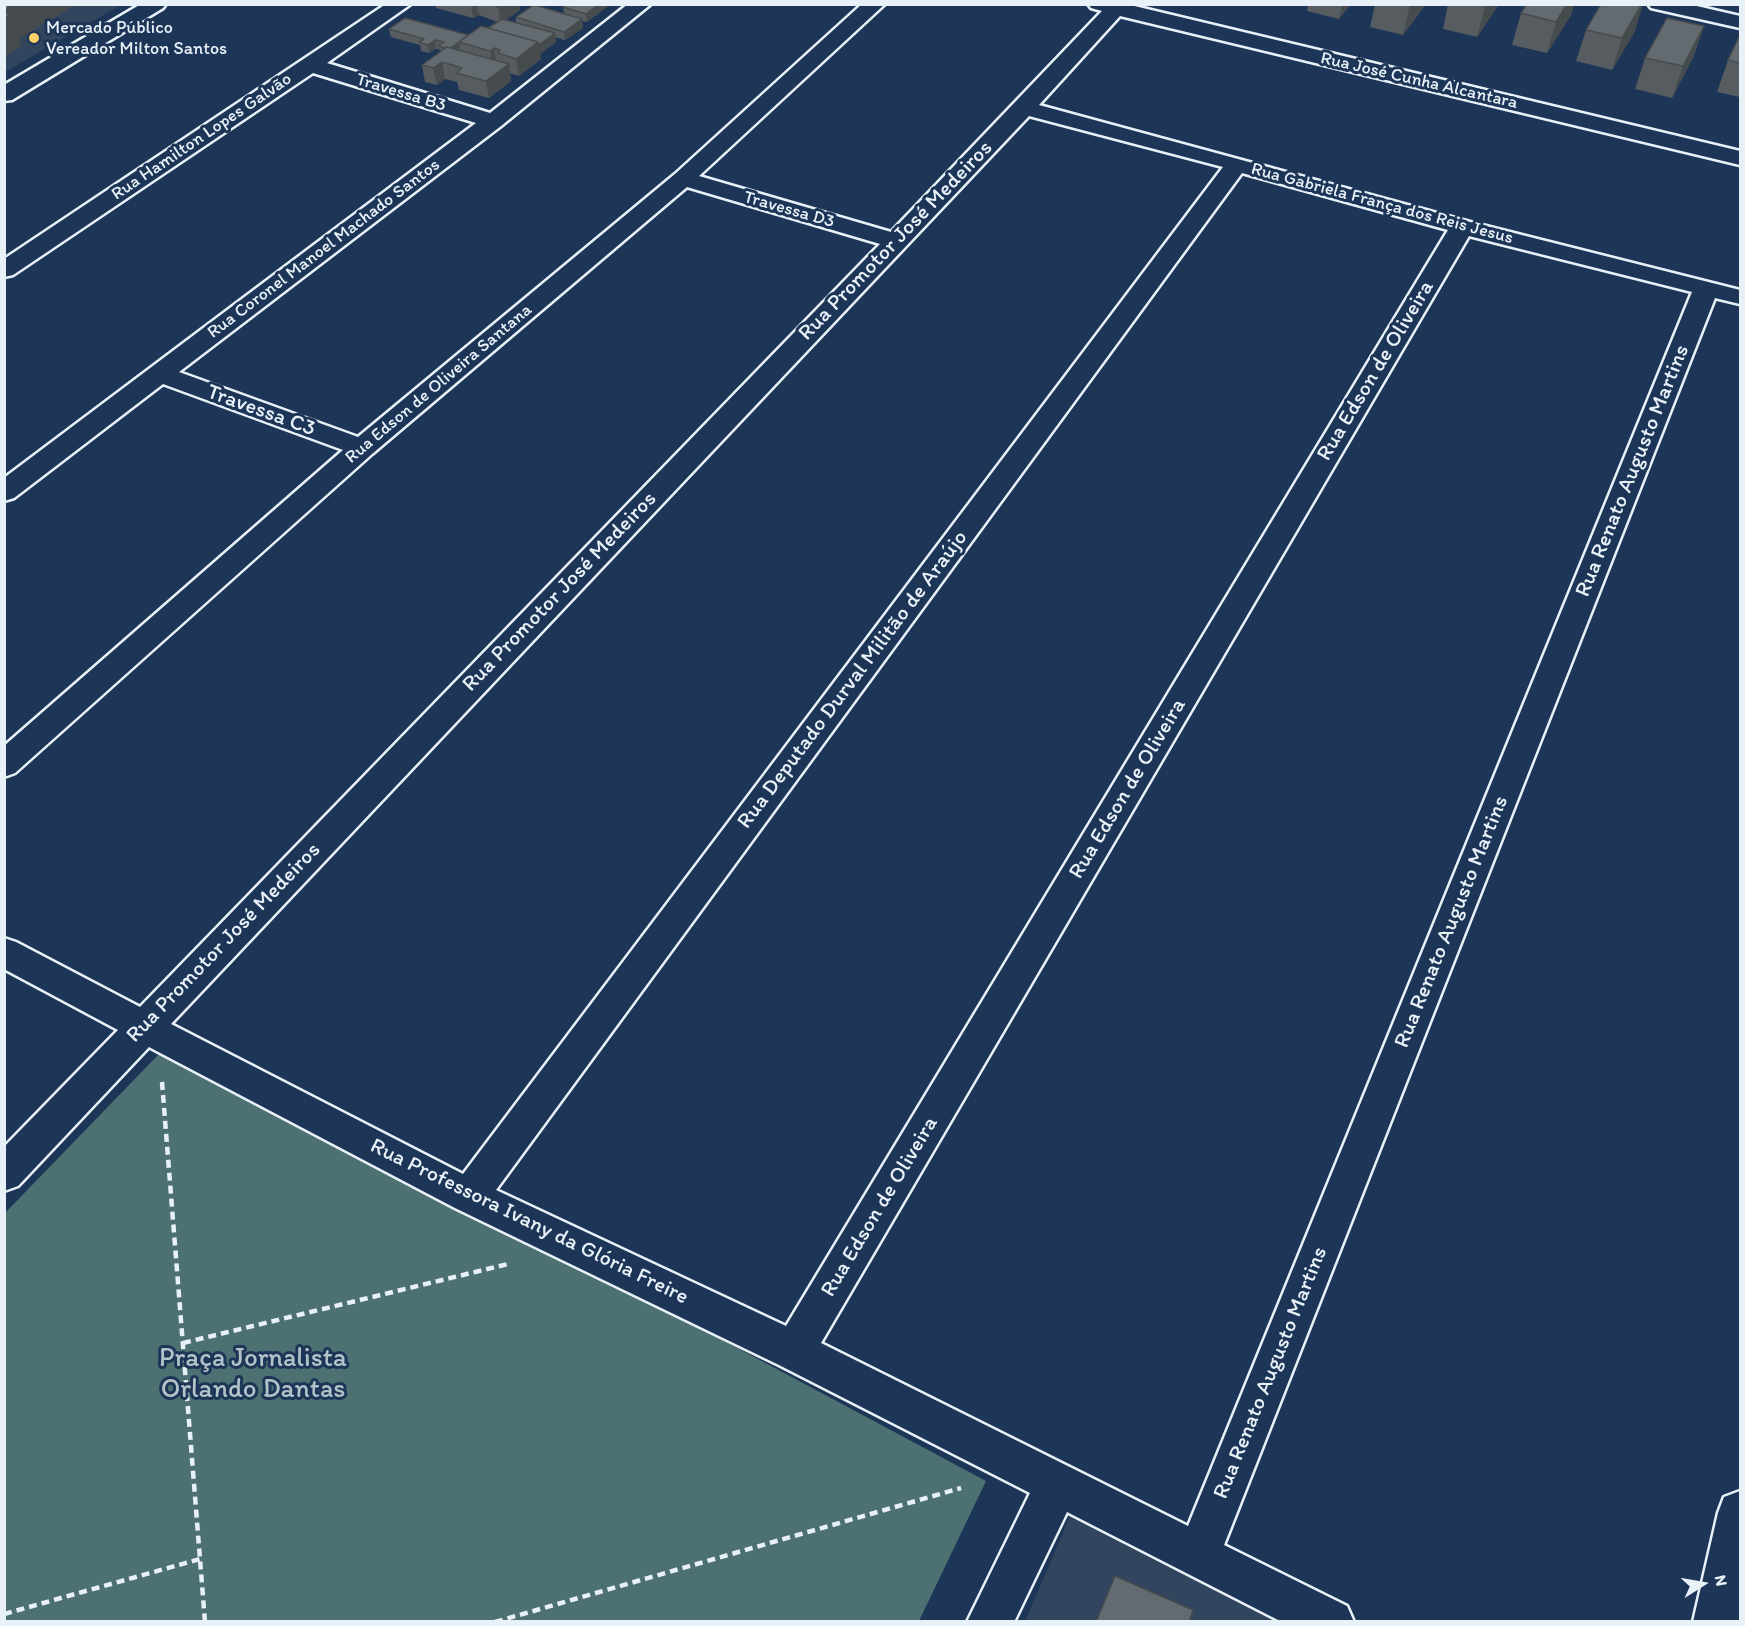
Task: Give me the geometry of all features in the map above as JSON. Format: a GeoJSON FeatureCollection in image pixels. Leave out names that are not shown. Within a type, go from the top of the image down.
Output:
{"type":"FeatureCollection","features":[{"type":"Feature","properties":{"kind":"street"},"geometry":{"type":"LineString","coordinates":[[4,95],[156,4]]}},
{"type":"Feature","properties":{"kind":"street","name":"Rua Hamilton Lopes Galvão"},"geometry":{"type":"LineString","coordinates":[[4,270],[401,4]]}},
{"type":"Feature","properties":{"kind":"street","name":"Rua Coronel Manoel Machado Santos"},"geometry":{"type":"LineString","coordinates":[[4,492],[493,121],[641,4]]}},
{"type":"Feature","properties":{"kind":"street","name":"Rua Edson de Oliveira Santana"},"geometry":{"type":"LineString","coordinates":[[4,765],[362,448],[683,179],[875,4]]}},
{"type":"Feature","properties":{"kind":"street"},"geometry":{"type":"LineString","coordinates":[[1658,4],[1740,22]]}},
{"type":"Feature","properties":{"kind":"street","name":"Rua Promotor José Medeiros"},"geometry":{"type":"LineString","coordinates":[[4,1174],[153,1032],[895,241],[1024,108],[1106,7]]}},
{"type":"Feature","properties":{"kind":"street","name":"Rua José Cunha Alcantara"},"geometry":{"type":"LineString","coordinates":[[1106,7],[1740,158]]}},
{"type":"Feature","properties":{"kind":"street","name":"Travessa B3"},"geometry":{"type":"LineString","coordinates":[[309,65],[493,121]]}},
{"type":"Feature","properties":{"kind":"street","name":"Rua Gabriela França dos Reis Jesus"},"geometry":{"type":"LineString","coordinates":[[1024,108],[1237,164],[1462,227],[1740,297]]}},
{"type":"Feature","properties":{"kind":"street","name":"Rua Deputado Durval Militão de Araújo"},"geometry":{"type":"LineString","coordinates":[[469,1196],[1237,164]]}},
{"type":"Feature","properties":{"kind":"street","name":"Travessa D3"},"geometry":{"type":"LineString","coordinates":[[683,179],[895,241]]}},
{"type":"Feature","properties":{"kind":"street","name":"Rua Edson de Oliveira"},"geometry":{"type":"LineString","coordinates":[[794,1351],[1462,227]]}},
{"type":"Feature","properties":{"kind":"street","name":"Rua Renato Augusto Martins"},"geometry":{"type":"LineString","coordinates":[[1198,1555],[1706,289]]}},
{"type":"Feature","properties":{"kind":"street","name":"Travessa C3"},"geometry":{"type":"LineString","coordinates":[[159,374],[362,448]]}},
{"type":"Feature","properties":{"kind":"street","name":"Rua Professora Ivany da Glória Freire"},"geometry":{"type":"LineString","coordinates":[[4,951],[153,1032],[469,1196],[794,1351],[1332,1622]]}},
{"type":"Feature","properties":{"kind":"street"},"geometry":{"type":"LineString","coordinates":[[990,1622],[1043,1476]]}},
{"type":"Feature","properties":{"kind":"street"},"geometry":{"type":"LineString","coordinates":[[1716,1622],[1740,1513]]}},
{"type":"Feature","properties":{"kind":"path"},"geometry":{"type":"LineString","coordinates":[[153,1032],[160,1053],[205,1622]]}},
{"type":"Feature","properties":{"kind":"path"},"geometry":{"type":"LineString","coordinates":[[183,1343],[576,1247]]}},
{"type":"Feature","properties":{"kind":"path"},"geometry":{"type":"LineString","coordinates":[[495,1622],[1043,1476]]}},
{"type":"Feature","properties":{"kind":"path"},"geometry":{"type":"LineString","coordinates":[[4,1614],[200,1559]]}},
{"type":"Feature","properties":{"kind":"shaded area","name":"Mercado Público Vereador Milton Santos"},"geometry":{"type":"Polygon","coordinates":[[[5,4],[121,5],[5,72],[5,4]]]}},
{"type":"Feature","properties":{"kind":"shaded area"},"geometry":{"type":"Polygon","coordinates":[[[1075,1504],[1293,1622],[1025,1622],[1075,1504]]]}},
{"type":"Feature","properties":{"kind":"green space","name":"Praça Jornalista Orlando Dantas"},"geometry":{"type":"Polygon","coordinates":[[[160,1053],[543,1244],[986,1481],[919,1621],[5,1621],[4,1214],[160,1053]]]}},
{"type":"Feature","properties":{"kind":"building"},"geometry":{"type":"Polygon","coordinates":[[[4,4],[13,4],[4,10],[4,4]]]}},
{"type":"Feature","properties":{"kind":"building"},"geometry":{"type":"Polygon","coordinates":[[[567,4],[599,4],[586,14],[563,7],[567,4]]]}},
{"type":"Feature","properties":{"kind":"building"},"geometry":{"type":"Polygon","coordinates":[[[1527,4],[1567,4],[1556,22],[1521,13],[1527,4]]]}},
{"type":"Feature","properties":{"kind":"building"},"geometry":{"type":"Polygon","coordinates":[[[1601,4],[1642,4],[1622,38],[1586,30],[1601,4]]]}},
{"type":"Feature","properties":{"kind":"building"},"geometry":{"type":"Polygon","coordinates":[[[534,5],[582,19],[564,32],[516,17],[534,5]]]}},
{"type":"Feature","properties":{"kind":"building"},"geometry":{"type":"Polygon","coordinates":[[[405,18],[468,35],[451,48],[438,46],[444,42],[435,40],[428,45],[419,42],[424,39],[389,29],[405,18]]]}},
{"type":"Feature","properties":{"kind":"building"},"geometry":{"type":"Polygon","coordinates":[[[1667,18],[1704,26],[1683,66],[1645,58],[1667,18]]]}},
{"type":"Feature","properties":{"kind":"building"},"geometry":{"type":"Polygon","coordinates":[[[502,19],[555,33],[539,45],[538,42],[488,28],[502,19]]]}},
{"type":"Feature","properties":{"kind":"building"},"geometry":{"type":"Polygon","coordinates":[[[481,26],[538,42],[516,59],[498,53],[500,50],[494,48],[490,51],[459,42],[481,26]]]}},
{"type":"Feature","properties":{"kind":"building"},"geometry":{"type":"Polygon","coordinates":[[[1740,35],[1740,63],[1728,60],[1740,35]]]}},
{"type":"Feature","properties":{"kind":"building"},"geometry":{"type":"Polygon","coordinates":[[[447,47],[509,64],[486,81],[456,73],[462,68],[442,62],[433,68],[422,65],[447,47]]]}},
{"type":"Feature","properties":{"kind":"building"},"geometry":{"type":"Polygon","coordinates":[[[1115,1576],[1193,1610],[1189,1622],[1096,1622],[1115,1576]]]}},
{"type":"Feature","properties":{"kind":"place","name":"Mercado Público Vereador Milton Santos"},"geometry":{"type":"Point","coordinates":[34,38]}}]}
